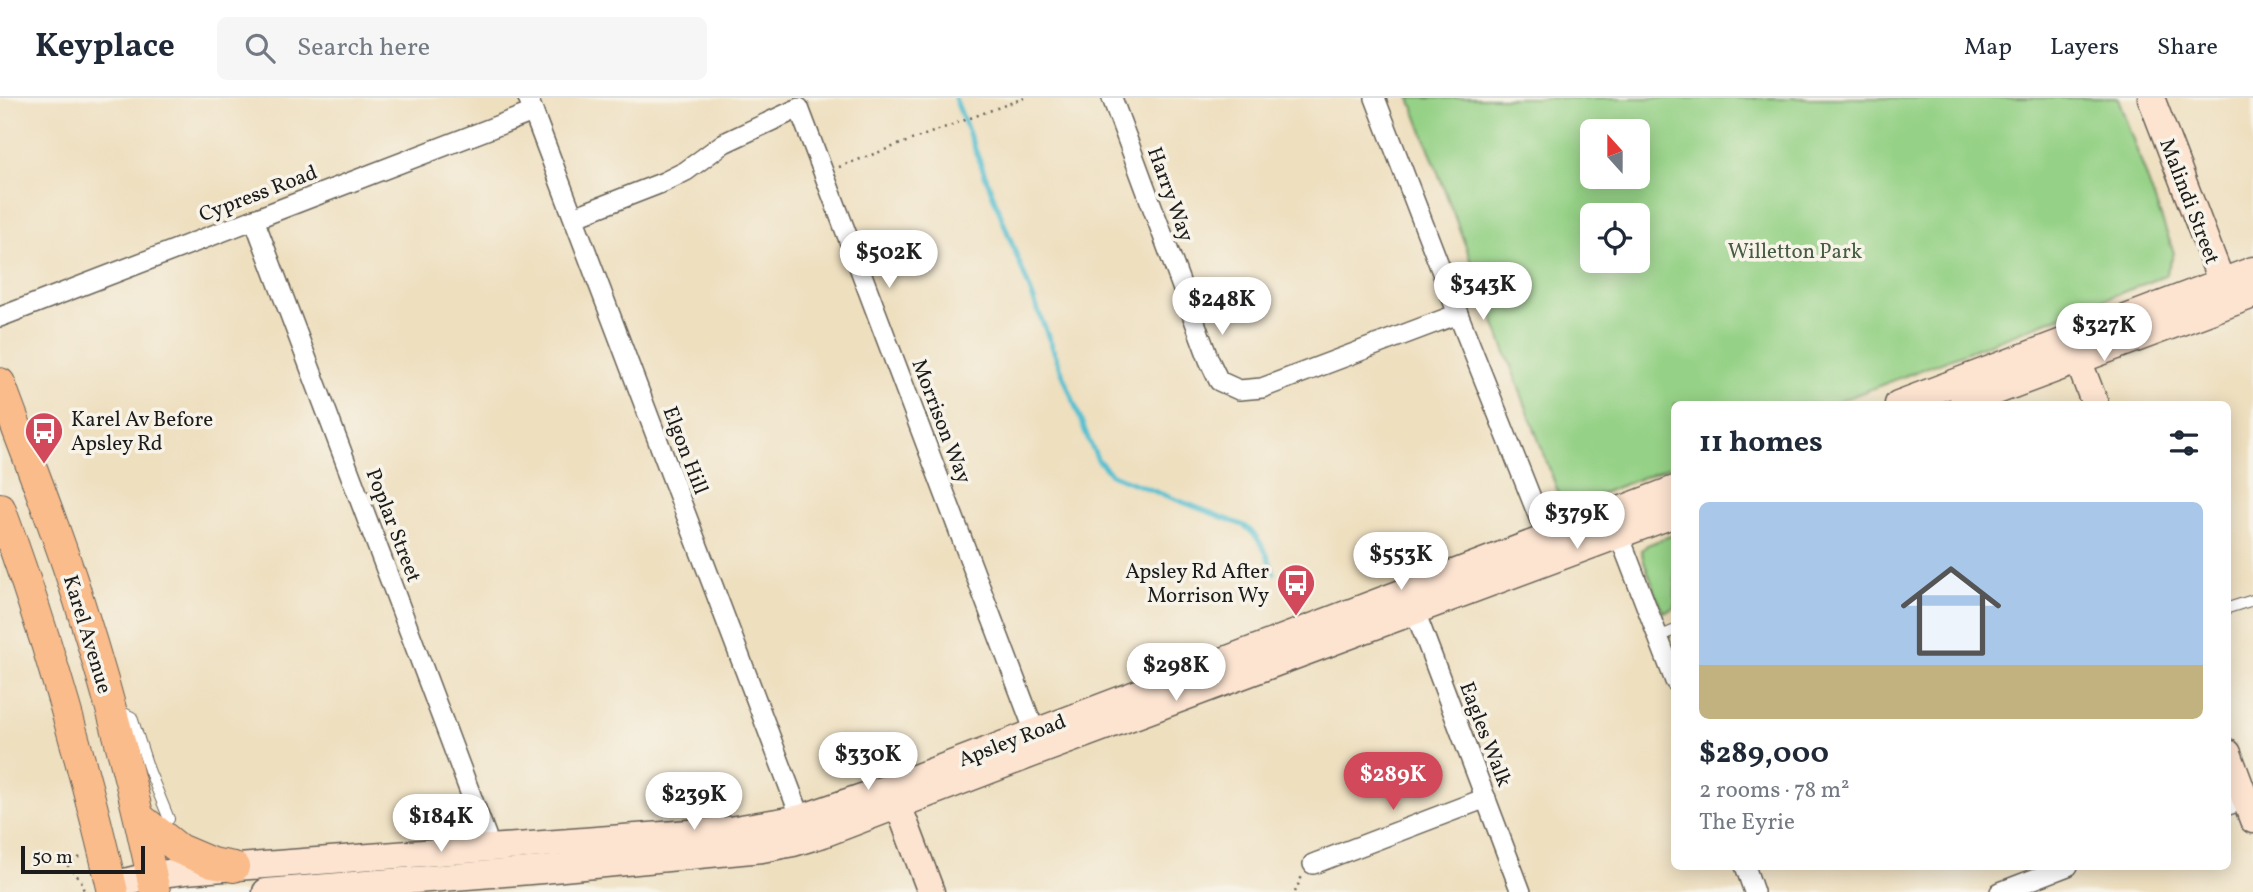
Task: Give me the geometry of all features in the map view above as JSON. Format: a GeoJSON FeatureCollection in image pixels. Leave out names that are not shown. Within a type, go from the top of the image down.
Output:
{"type":"FeatureCollection","features":[{"type":"Feature","properties":{"kind":"main road","name":"Malindi Street"},"geometry":{"type":"LineString","coordinates":[[2151,98],[2235,293]]}},
{"type":"Feature","properties":{"kind":"main road"},"geometry":{"type":"LineString","coordinates":[[1908,401],[2074,349],[2235,293],[2253,270]]}},
{"type":"Feature","properties":{"kind":"main road"},"geometry":{"type":"LineString","coordinates":[[1968,401],[2074,349]]}},
{"type":"Feature","properties":{"kind":"main road"},"geometry":{"type":"LineString","coordinates":[[2074,349],[2094,401]]}},
{"type":"Feature","properties":{"kind":"main road","name":"Karel Avenue"},"geometry":{"type":"LineString","coordinates":[[0,383],[78,596],[140,818],[154,884]]}},
{"type":"Feature","properties":{"kind":"main road","name":"Apsley Road"},"geometry":{"type":"LineString","coordinates":[[1615,525],[1671,491]]}},
{"type":"Feature","properties":{"kind":"main road","name":"Karel Avenue"},"geometry":{"type":"LineString","coordinates":[[0,508],[63,696],[113,889]]}},
{"type":"Feature","properties":{"kind":"main road","name":"Apsley Road"},"geometry":{"type":"LineString","coordinates":[[266,892],[434,885],[542,870],[762,849],[793,843],[823,834],[895,796],[1551,548],[1615,525],[1671,515]]}},
{"type":"Feature","properties":{"kind":"main road"},"geometry":{"type":"LineString","coordinates":[[2231,765],[2242,808]]}},
{"type":"Feature","properties":{"kind":"main road"},"geometry":{"type":"LineString","coordinates":[[895,796],[930,892]]}},
{"type":"Feature","properties":{"kind":"main road","name":"Apsley Road"},"geometry":{"type":"LineString","coordinates":[[113,889],[154,884],[234,867],[729,830],[801,818],[895,796]]}},
{"type":"Feature","properties":{"kind":"main road"},"geometry":{"type":"LineString","coordinates":[[140,818],[179,849],[212,863],[234,867]]}},
{"type":"Feature","properties":{"kind":"street","name":"Harry Way"},"geometry":{"type":"LineString","coordinates":[[1112,98],[1219,381],[1239,390],[1262,388],[1458,314]]}},
{"type":"Feature","properties":{"kind":"street"},"geometry":{"type":"LineString","coordinates":[[1375,98],[1551,548]]}},
{"type":"Feature","properties":{"kind":"street","name":"Morrison Way"},"geometry":{"type":"LineString","coordinates":[[574,217],[686,171],[724,143],[797,103],[1038,741]]}},
{"type":"Feature","properties":{"kind":"street","name":"Elgon Hill"},"geometry":{"type":"LineString","coordinates":[[531,105],[801,818]]}},
{"type":"Feature","properties":{"kind":"street","name":"Cypress Road"},"geometry":{"type":"LineString","coordinates":[[0,317],[254,219],[531,105]]}},
{"type":"Feature","properties":{"kind":"street","name":"Poplar Street"},"geometry":{"type":"LineString","coordinates":[[254,219],[486,835],[488,847]]}},
{"type":"Feature","properties":{"kind":"street"},"geometry":{"type":"LineString","coordinates":[[1615,525],[1666,633],[1671,660]]}},
{"type":"Feature","properties":{"kind":"street","name":"Eagles Walk"},"geometry":{"type":"LineString","coordinates":[[1411,602],[1521,892]]}},
{"type":"Feature","properties":{"kind":"street"},"geometry":{"type":"LineString","coordinates":[[1313,864],[1486,798]]}},
{"type":"Feature","properties":{"kind":"street"},"geometry":{"type":"LineString","coordinates":[[1746,870],[1754,892]]}},
{"type":"Feature","properties":{"kind":"street"},"geometry":{"type":"LineString","coordinates":[[2000,892],[2058,870]]}},
{"type":"Feature","properties":{"kind":"lane"},"geometry":{"type":"LineString","coordinates":[[2231,607],[2253,600]]}},
{"type":"Feature","properties":{"kind":"lane"},"geometry":{"type":"LineString","coordinates":[[112,715],[122,712],[132,717],[169,819]]}},
{"type":"Feature","properties":{"kind":"path"},"geometry":{"type":"LineString","coordinates":[[823,173],[1024,98]]}},
{"type":"Feature","properties":{"kind":"green space","name":"Willetton Park"},"geometry":{"type":"Polygon","coordinates":[[[1410,98],[2118,98],[2174,253],[2165,276],[1840,401],[1671,401],[1671,467],[1571,505],[1560,497],[1410,98]]]}},
{"type":"Feature","properties":{"kind":"green space"},"geometry":{"type":"Polygon","coordinates":[[[1671,536],[1671,609],[1663,612],[1643,559],[1642,550],[1647,545],[1671,536]]]}},
{"type":"Feature","properties":{"kind":"waterway"},"geometry":{"type":"LineString","coordinates":[[955,98],[1098,460],[1112,475],[1245,526],[1263,547],[1274,573]]}},
{"type":"Feature","properties":{"kind":"place","name":"Karel Av Before Apsley Rd"},"geometry":{"type":"Point","coordinates":[44,465]}},
{"type":"Feature","properties":{"kind":"place","name":"Apsley Rd After Morrison Wy"},"geometry":{"type":"Point","coordinates":[1296,617]}}]}
